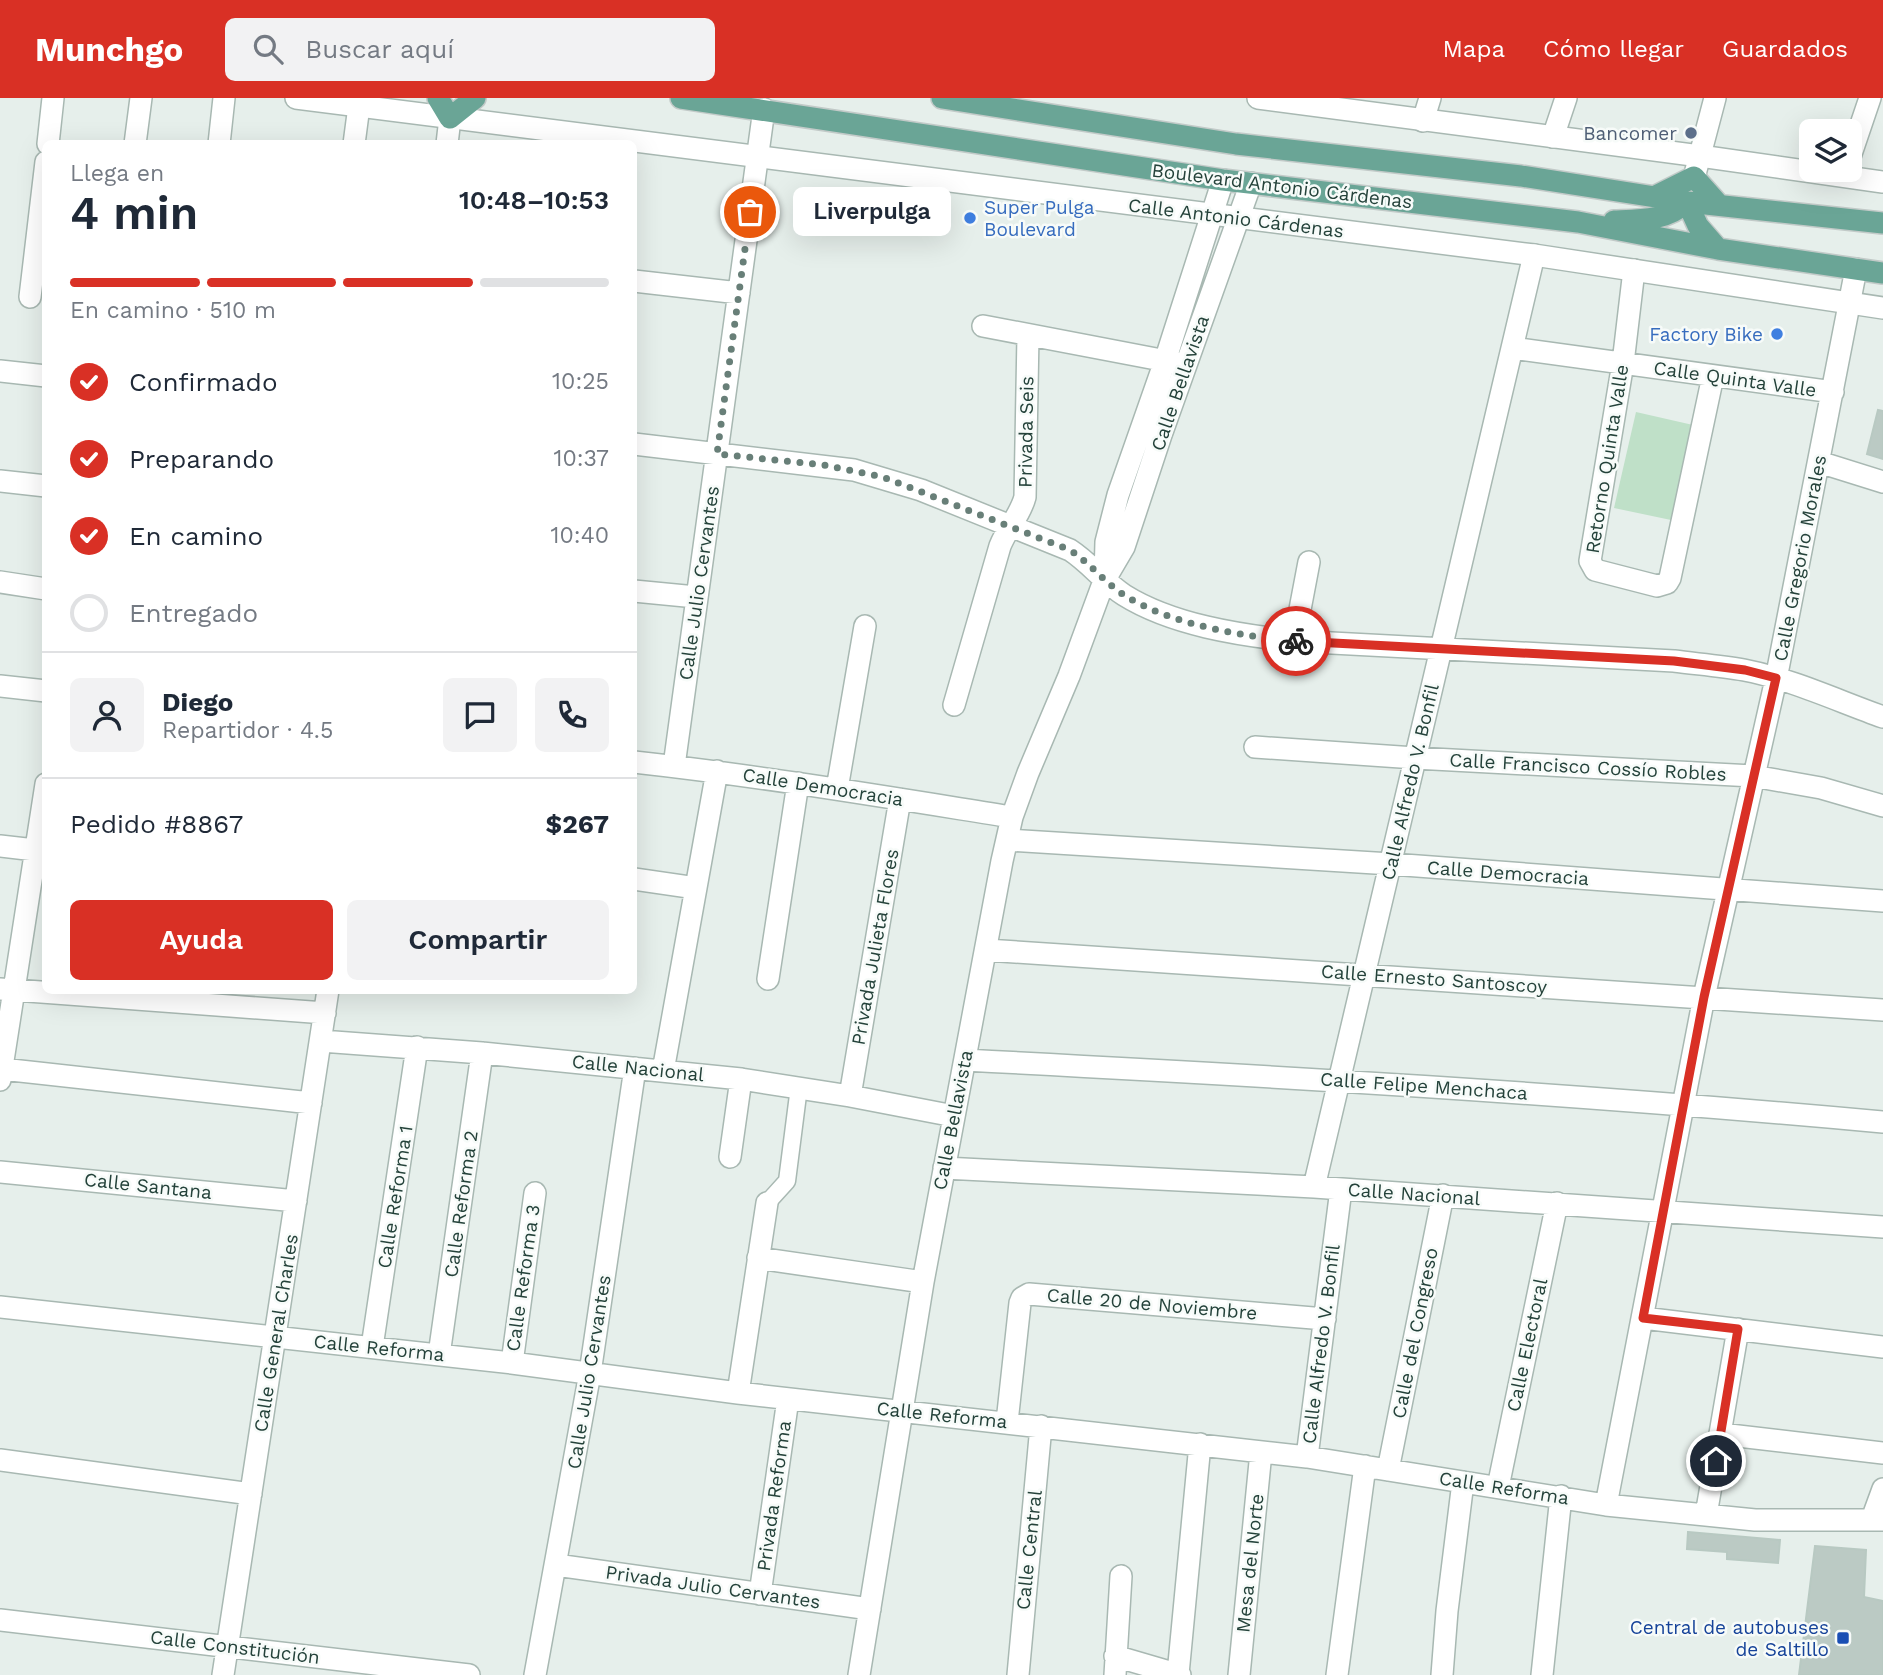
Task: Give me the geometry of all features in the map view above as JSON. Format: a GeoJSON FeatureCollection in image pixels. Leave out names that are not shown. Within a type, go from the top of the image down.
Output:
{"type":"FeatureCollection","features":[{"type":"Feature","properties":{"kind":"main road"},"geometry":{"type":"LineString","coordinates":[[438,98],[450,118],[475,98]]}},
{"type":"Feature","properties":{"kind":"main road","name":"Boulevard Antonio Cárdenas"},"geometry":{"type":"LineString","coordinates":[[681,98],[1223,180],[1578,222],[1718,249],[1883,273]]}},
{"type":"Feature","properties":{"kind":"main road","name":"Boulevard Antonio Cárdenas"},"geometry":{"type":"LineString","coordinates":[[942,98],[991,102],[1236,144],[1521,176],[1688,202],[1883,223]]}},
{"type":"Feature","properties":{"kind":"main road"},"geometry":{"type":"LineString","coordinates":[[1656,197],[1694,177],[1719,205]]}},
{"type":"Feature","properties":{"kind":"main road"},"geometry":{"type":"LineString","coordinates":[[1578,222],[1659,218],[1671,215],[1688,202],[1694,220],[1718,249]]}},
{"type":"Feature","properties":{"kind":"street"},"geometry":{"type":"LineString","coordinates":[[48,140],[53,98]]}},
{"type":"Feature","properties":{"kind":"street"},"geometry":{"type":"LineString","coordinates":[[136,140],[141,98]]}},
{"type":"Feature","properties":{"kind":"street"},"geometry":{"type":"LineString","coordinates":[[219,140],[224,98]]}},
{"type":"Feature","properties":{"kind":"street","name":"Calle Antonio Cárdenas"},"geometry":{"type":"LineString","coordinates":[[296,98],[619,140]]}},
{"type":"Feature","properties":{"kind":"street"},"geometry":{"type":"LineString","coordinates":[[1258,98],[1700,156],[1799,164]]}},
{"type":"Feature","properties":{"kind":"street"},"geometry":{"type":"LineString","coordinates":[[1423,121],[1430,98]]}},
{"type":"Feature","properties":{"kind":"street"},"geometry":{"type":"LineString","coordinates":[[1553,137],[1566,98]]}},
{"type":"Feature","properties":{"kind":"street"},"geometry":{"type":"LineString","coordinates":[[1688,202],[1715,98]]}},
{"type":"Feature","properties":{"kind":"street"},"geometry":{"type":"LineString","coordinates":[[1862,121],[1870,98],[1883,102]]}},
{"type":"Feature","properties":{"kind":"street"},"geometry":{"type":"LineString","coordinates":[[355,140],[359,106]]}},
{"type":"Feature","properties":{"kind":"street","name":"Calle Julio Cervantes"},"geometry":{"type":"LineString","coordinates":[[674,766],[764,109]]}},
{"type":"Feature","properties":{"kind":"street"},"geometry":{"type":"LineString","coordinates":[[447,140],[450,118]]}},
{"type":"Feature","properties":{"kind":"street","name":"Calle Antonio Cárdenas"},"geometry":{"type":"LineString","coordinates":[[637,142],[1534,255],[1883,308]]}},
{"type":"Feature","properties":{"kind":"street"},"geometry":{"type":"LineString","coordinates":[[1862,174],[1883,182]]}},
{"type":"Feature","properties":{"kind":"street","name":"Calle Bellavista"},"geometry":{"type":"LineString","coordinates":[[1176,363],[1223,180]]}},
{"type":"Feature","properties":{"kind":"street","name":"Calle Bellavista"},"geometry":{"type":"LineString","coordinates":[[859,1675],[923,1282],[1012,817],[1104,581],[1106,542],[1118,495],[1238,219],[1251,183]]}},
{"type":"Feature","properties":{"kind":"street"},"geometry":{"type":"LineString","coordinates":[[30,297],[42,196]]}},
{"type":"Feature","properties":{"kind":"street","name":"Calle Alfredo V. Bonfil"},"geometry":{"type":"LineString","coordinates":[[1314,1187],[1534,255]]}},
{"type":"Feature","properties":{"kind":"street","name":"Calle Gregorio Morales"},"geometry":{"type":"LineString","coordinates":[[1606,1505],[1704,997],[1776,678],[1856,269]]}},
{"type":"Feature","properties":{"kind":"street","name":"Retorno Quinta Valle"},"geometry":{"type":"LineString","coordinates":[[1634,271],[1623,363],[1590,561],[1595,570],[1657,586],[1667,583],[1713,376]]}},
{"type":"Feature","properties":{"kind":"street"},"geometry":{"type":"LineString","coordinates":[[637,281],[739,293]]}},
{"type":"Feature","properties":{"kind":"street"},"geometry":{"type":"LineString","coordinates":[[983,326],[1176,363]]}},
{"type":"Feature","properties":{"kind":"street","name":"Privada Seis"},"geometry":{"type":"LineString","coordinates":[[954,705],[1000,546],[1022,509],[1025,497],[1028,335]]}},
{"type":"Feature","properties":{"kind":"street","name":"Calle Quinta Valle"},"geometry":{"type":"LineString","coordinates":[[1512,348],[1833,392]]}},
{"type":"Feature","properties":{"kind":"street"},"geometry":{"type":"LineString","coordinates":[[0,371],[42,376]]}},
{"type":"Feature","properties":{"kind":"street"},"geometry":{"type":"LineString","coordinates":[[637,444],[824,465],[864,472],[921,490],[1070,550],[1082,558],[1104,581],[1137,602],[1197,625],[1233,633],[1441,650],[1674,661],[1745,670],[1776,678],[1883,717]]}},
{"type":"Feature","properties":{"kind":"street"},"geometry":{"type":"LineString","coordinates":[[1819,462],[1883,482]]}},
{"type":"Feature","properties":{"kind":"street"},"geometry":{"type":"LineString","coordinates":[[0,481],[42,486]]}},
{"type":"Feature","properties":{"kind":"street"},"geometry":{"type":"LineString","coordinates":[[1294,640],[1309,562]]}},
{"type":"Feature","properties":{"kind":"street"},"geometry":{"type":"LineString","coordinates":[[0,582],[42,588]]}},
{"type":"Feature","properties":{"kind":"street"},"geometry":{"type":"LineString","coordinates":[[637,591],[696,597]]}},
{"type":"Feature","properties":{"kind":"street"},"geometry":{"type":"LineString","coordinates":[[837,789],[865,626]]}},
{"type":"Feature","properties":{"kind":"street"},"geometry":{"type":"LineString","coordinates":[[0,685],[42,690]]}},
{"type":"Feature","properties":{"kind":"street","name":"Calle Francisco Cossío Robles"},"geometry":{"type":"LineString","coordinates":[[1255,747],[1753,776],[1821,788],[1883,806]]}},
{"type":"Feature","properties":{"kind":"street","name":"Calle Democracia"},"geometry":{"type":"LineString","coordinates":[[637,762],[717,771],[1012,817]]}},
{"type":"Feature","properties":{"kind":"street"},"geometry":{"type":"LineString","coordinates":[[663,1071],[717,771]]}},
{"type":"Feature","properties":{"kind":"street"},"geometry":{"type":"LineString","coordinates":[[768,979],[798,783]]}},
{"type":"Feature","properties":{"kind":"street","name":"Privada Julieta Flores"},"geometry":{"type":"LineString","coordinates":[[850,1096],[900,799]]}},
{"type":"Feature","properties":{"kind":"street"},"geometry":{"type":"LineString","coordinates":[[42,806],[7,990],[1,1075],[311,1103]]}},
{"type":"Feature","properties":{"kind":"street","name":"Calle Democracia"},"geometry":{"type":"LineString","coordinates":[[1007,840],[1391,864],[1883,901]]}},
{"type":"Feature","properties":{"kind":"street"},"geometry":{"type":"LineString","coordinates":[[0,845],[34,850]]}},
{"type":"Feature","properties":{"kind":"street"},"geometry":{"type":"LineString","coordinates":[[637,879],[696,888]]}},
{"type":"Feature","properties":{"kind":"street","name":"Calle Ernesto Santoscoy"},"geometry":{"type":"LineString","coordinates":[[986,950],[1883,1010]]}},
{"type":"Feature","properties":{"kind":"street"},"geometry":{"type":"LineString","coordinates":[[7,990],[42,991]]}},
{"type":"Feature","properties":{"kind":"street"},"geometry":{"type":"LineString","coordinates":[[134,994],[166,995],[325,1013]]}},
{"type":"Feature","properties":{"kind":"street","name":"Calle General Charles"},"geometry":{"type":"LineString","coordinates":[[223,1675],[327,994]]}},
{"type":"Feature","properties":{"kind":"street","name":"Calle Nacional"},"geometry":{"type":"LineString","coordinates":[[321,1041],[417,1047],[740,1079],[799,1087],[954,1116]]}},
{"type":"Feature","properties":{"kind":"street","name":"Calle Reforma 1"},"geometry":{"type":"LineString","coordinates":[[372,1347],[417,1047]]}},
{"type":"Feature","properties":{"kind":"street","name":"Calle Reforma 2"},"geometry":{"type":"LineString","coordinates":[[439,1355],[482,1053]]}},
{"type":"Feature","properties":{"kind":"street","name":"Calle Felipe Menchaca"},"geometry":{"type":"LineString","coordinates":[[965,1060],[1339,1079],[1685,1104],[1883,1122]]}},
{"type":"Feature","properties":{"kind":"street","name":"Calle Julio Cervantes"},"geometry":{"type":"LineString","coordinates":[[535,1675],[590,1373],[635,1068]]}},
{"type":"Feature","properties":{"kind":"street"},"geometry":{"type":"LineString","coordinates":[[730,1157],[740,1079]]}},
{"type":"Feature","properties":{"kind":"street"},"geometry":{"type":"LineString","coordinates":[[737,1393],[767,1203],[787,1181],[799,1087]]}},
{"type":"Feature","properties":{"kind":"street","name":"Calle Nacional"},"geometry":{"type":"LineString","coordinates":[[944,1168],[1443,1195],[1883,1227]]}},
{"type":"Feature","properties":{"kind":"street","name":"Calle Santana"},"geometry":{"type":"LineString","coordinates":[[0,1172],[296,1200]]}},
{"type":"Feature","properties":{"kind":"street","name":"Calle Alfredo V. Bonfil"},"geometry":{"type":"LineString","coordinates":[[1307,1457],[1341,1189]]}},
{"type":"Feature","properties":{"kind":"street","name":"Calle Reforma 3"},"geometry":{"type":"LineString","coordinates":[[512,1363],[535,1193]]}},
{"type":"Feature","properties":{"kind":"street","name":"Calle del Congreso"},"geometry":{"type":"LineString","coordinates":[[1388,1470],[1443,1195]]}},
{"type":"Feature","properties":{"kind":"street","name":"Calle Electoral"},"geometry":{"type":"LineString","coordinates":[[1498,1487],[1557,1203]]}},
{"type":"Feature","properties":{"kind":"street"},"geometry":{"type":"LineString","coordinates":[[758,1258],[923,1282]]}},
{"type":"Feature","properties":{"kind":"street","name":"Calle 20 de Noviembre"},"geometry":{"type":"LineString","coordinates":[[1007,1422],[1020,1303],[1022,1298],[1029,1294],[1325,1319]]}},
{"type":"Feature","properties":{"kind":"street","name":"Calle Reforma"},"geometry":{"type":"LineString","coordinates":[[0,1307],[512,1363],[737,1393],[1307,1457],[1606,1505],[1755,1520],[1878,1520]]}},
{"type":"Feature","properties":{"kind":"street"},"geometry":{"type":"LineString","coordinates":[[1643,1318],[1883,1347]]}},
{"type":"Feature","properties":{"kind":"street"},"geometry":{"type":"LineString","coordinates":[[1706,1515],[1738,1329]]}},
{"type":"Feature","properties":{"kind":"street","name":"Privada Reforma"},"geometry":{"type":"LineString","coordinates":[[760,1594],[788,1399]]}},
{"type":"Feature","properties":{"kind":"street","name":"Calle Central"},"geometry":{"type":"LineString","coordinates":[[1017,1675],[1041,1426]]}},
{"type":"Feature","properties":{"kind":"street"},"geometry":{"type":"LineString","coordinates":[[1721,1434],[1883,1453]]}},
{"type":"Feature","properties":{"kind":"street"},"geometry":{"type":"LineString","coordinates":[[1121,1576],[1115,1666],[1179,1675],[1200,1444]]}},
{"type":"Feature","properties":{"kind":"street","name":"Mesa del Norte"},"geometry":{"type":"LineString","coordinates":[[1239,1675],[1261,1452]]}},
{"type":"Feature","properties":{"kind":"street"},"geometry":{"type":"LineString","coordinates":[[0,1460],[251,1494]]}},
{"type":"Feature","properties":{"kind":"street"},"geometry":{"type":"LineString","coordinates":[[1337,1675],[1365,1466]]}},
{"type":"Feature","properties":{"kind":"street"},"geometry":{"type":"LineString","coordinates":[[1442,1675],[1463,1482]]}},
{"type":"Feature","properties":{"kind":"street"},"geometry":{"type":"LineString","coordinates":[[1878,1520],[1883,1489]]}},
{"type":"Feature","properties":{"kind":"street"},"geometry":{"type":"LineString","coordinates":[[1542,1675],[1562,1496]]}},
{"type":"Feature","properties":{"kind":"street","name":"Privada Julio Cervantes"},"geometry":{"type":"LineString","coordinates":[[556,1566],[870,1609]]}},
{"type":"Feature","properties":{"kind":"street","name":"Calle Constitución"},"geometry":{"type":"LineString","coordinates":[[0,1620],[469,1675]]}},
{"type":"Feature","properties":{"kind":"green space"},"geometry":{"type":"Polygon","coordinates":[[[1636,412],[1693,425],[1671,520],[1614,508],[1636,412]]]}},
{"type":"Feature","properties":{"kind":"building"},"geometry":{"type":"Polygon","coordinates":[[[1878,410],[1883,411],[1883,459],[1867,454],[1878,410]]]}},
{"type":"Feature","properties":{"kind":"building"},"geometry":{"type":"Polygon","coordinates":[[[1688,1532],[1780,1540],[1778,1563],[1727,1559],[1727,1552],[1687,1549],[1688,1532]]]}},
{"type":"Feature","properties":{"kind":"building","name":"Central de autobuses de Saltillo"},"geometry":{"type":"Polygon","coordinates":[[[1815,1546],[1866,1550],[1864,1597],[1883,1601],[1883,1675],[1799,1675],[1815,1546]]]}},
{"type":"Feature","properties":{"kind":"way so far"},"geometry":{"type":"LineString","coordinates":[[750,212],[717,454],[824,465],[883,477],[1070,550],[1082,558],[1104,581],[1137,602],[1197,625],[1233,633],[1296,641]]}},
{"type":"Feature","properties":{"kind":"place","name":"Bancomer"},"geometry":{"type":"Point","coordinates":[1691,133]}},
{"type":"Feature","properties":{"kind":"place","name":"Liverpulga"},"geometry":{"type":"Point","coordinates":[750,212]}},
{"type":"Feature","properties":{"kind":"place","name":"Super Pulga Boulevard"},"geometry":{"type":"Point","coordinates":[970,218]}},
{"type":"Feature","properties":{"kind":"place","name":"Factory Bike"},"geometry":{"type":"Point","coordinates":[1777,334]}},
{"type":"Feature","properties":{"kind":"place","name":"Central de autobuses de Saltillo"},"geometry":{"type":"Point","coordinates":[1843,1638]}},
{"type":"Feature","properties":{"kind":"route"},"geometry":{"type":"LineString","coordinates":[[1296,641],[1674,661],[1745,670],[1776,678],[1704,997],[1643,1318],[1738,1329],[1716,1461]]}}]}
